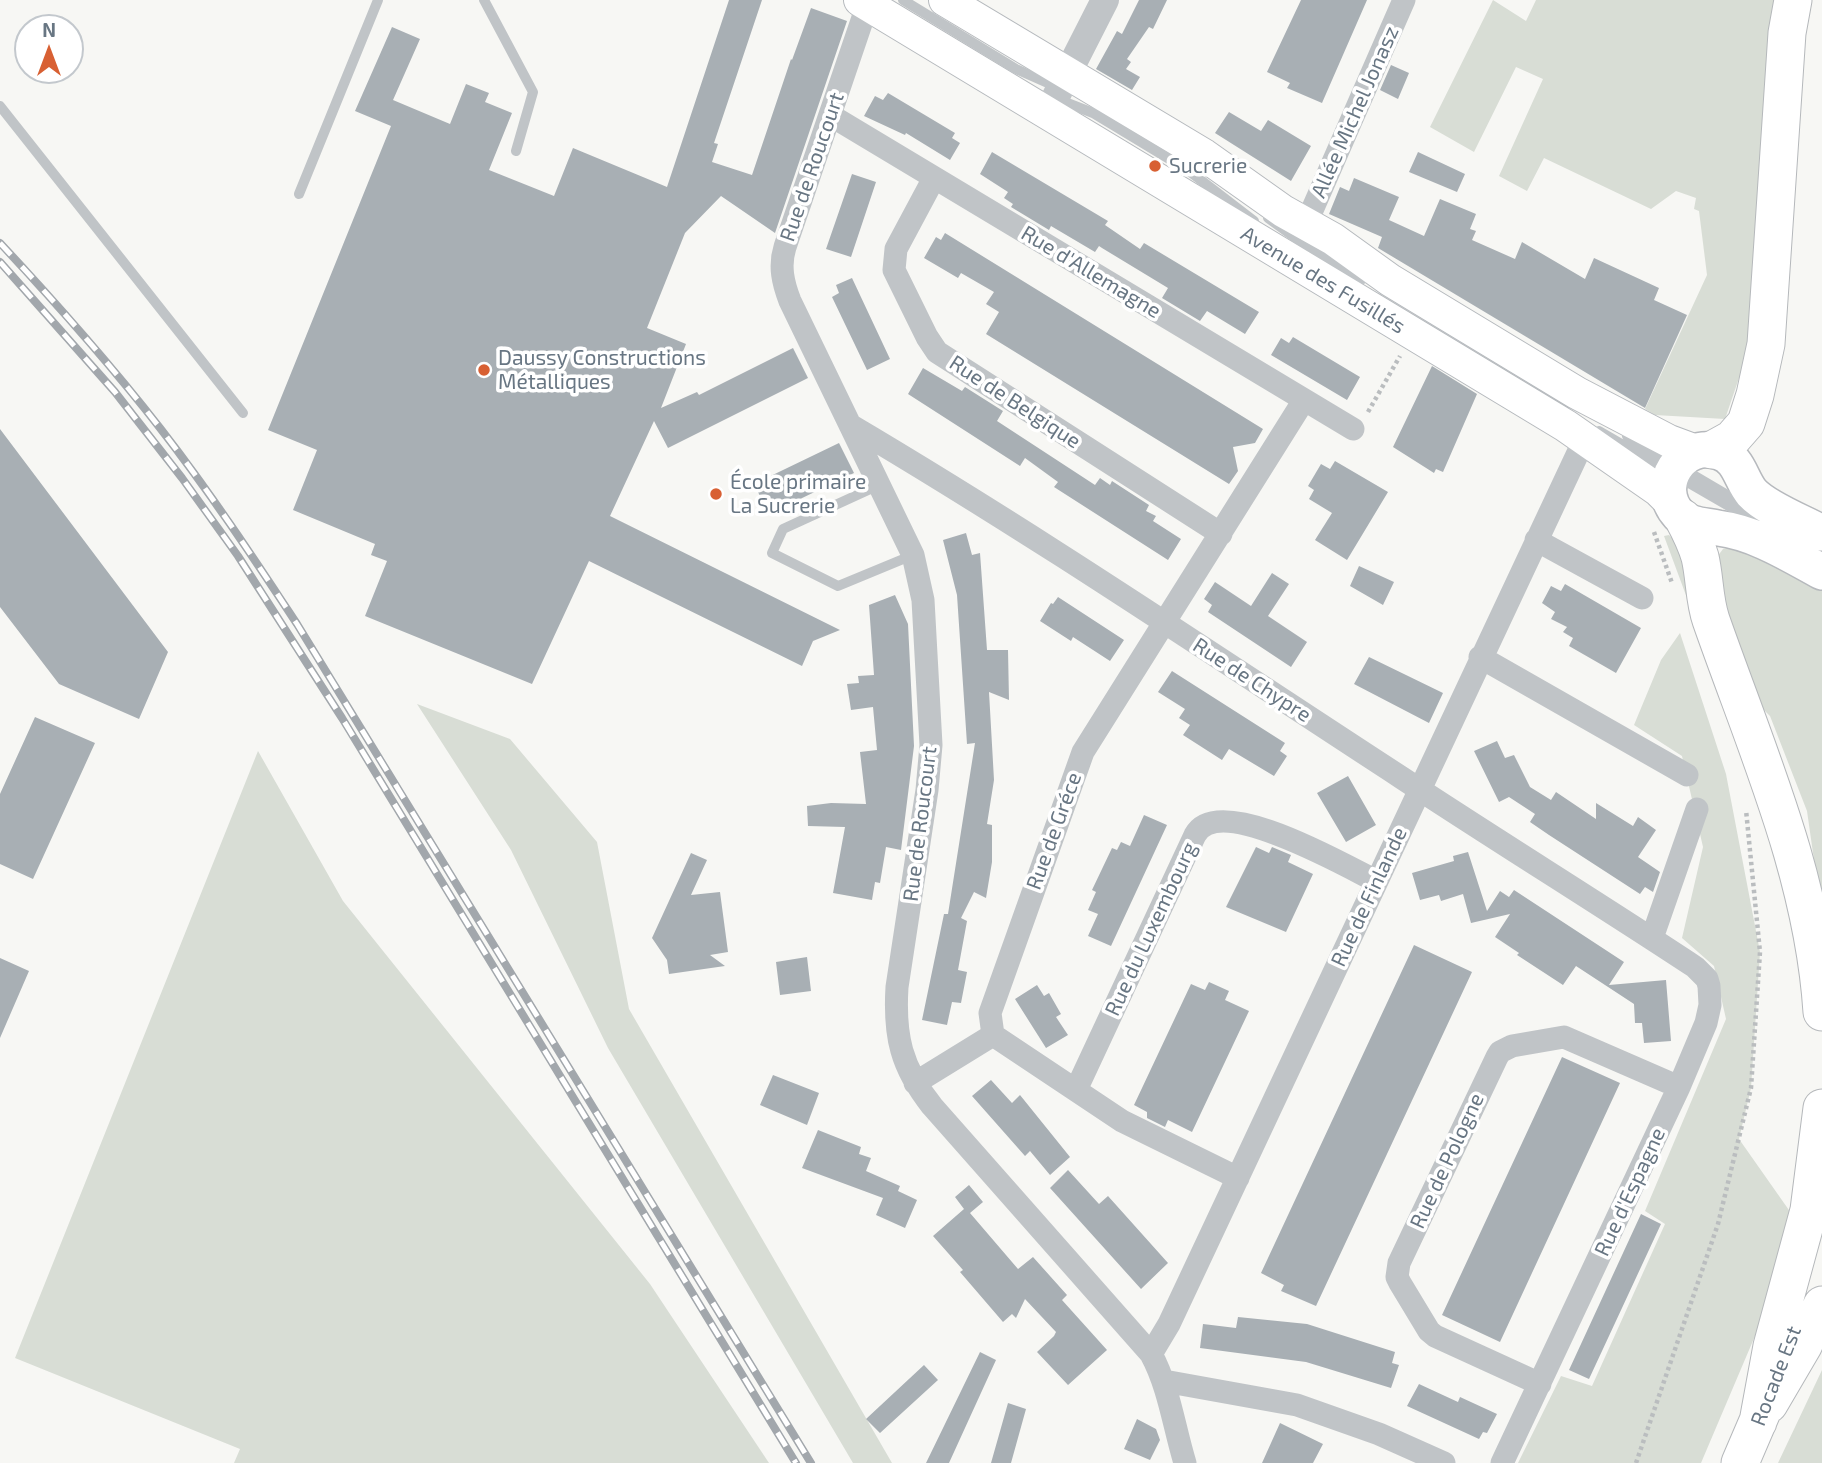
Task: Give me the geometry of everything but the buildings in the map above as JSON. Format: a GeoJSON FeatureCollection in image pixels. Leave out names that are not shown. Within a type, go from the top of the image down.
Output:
{"type":"FeatureCollection","features":[{"type":"Feature","properties":{"kind":"highway"},"geometry":{"type":"LineString","coordinates":[[1793,0],[1787,33],[1766,344],[1755,395],[1746,423],[1732,439],[1685,477],[1710,618],[1759,749],[1796,860],[1813,937],[1822,1012]]}},
{"type":"Feature","properties":{"kind":"highway"},"geometry":{"type":"LineString","coordinates":[[1758,1422],[1772,1346],[1796,1266],[1808,1210],[1822,1108]]}},
{"type":"Feature","properties":{"kind":"highway","name":"Rocade Est"},"geometry":{"type":"LineString","coordinates":[[1740,1463],[1781,1364],[1822,1247]]}},
{"type":"Feature","properties":{"kind":"highway"},"geometry":{"type":"LineString","coordinates":[[1758,1422],[1804,1346],[1822,1305]]}},
{"type":"Feature","properties":{"kind":"main road","name":"Avenue des Fusillés"},"geometry":{"type":"LineString","coordinates":[[945,0],[1057,93],[1413,334],[1592,428],[1658,490],[1730,458],[1752,492],[1790,531]]}},
{"type":"Feature","properties":{"kind":"main road","name":"Avenue des Fusillés"},"geometry":{"type":"LineString","coordinates":[[870,1],[1057,93],[1204,155],[1283,211],[1333,239],[1390,280],[1583,397],[1676,445],[1698,526],[1720,528],[1751,536],[1790,531]]}},
{"type":"Feature","properties":{"kind":"main road"},"geometry":{"type":"LineString","coordinates":[[1790,531],[1822,572]]}},
{"type":"Feature","properties":{"kind":"street"},"geometry":{"type":"LineString","coordinates":[[1057,93],[1105,0]]}},
{"type":"Feature","properties":{"kind":"street","name":"Allée Michel Jonasz"},"geometry":{"type":"LineString","coordinates":[[1306,224],[1404,0]]}},
{"type":"Feature","properties":{"kind":"street","name":"Rue de Roucourt"},"geometry":{"type":"LineString","coordinates":[[870,1],[785,247],[782,265],[784,284],[790,301],[913,555],[923,600],[931,745],[927,790],[898,987],[896,1018],[902,1056],[915,1083],[932,1107],[1151,1354],[1164,1381],[1172,1422],[1185,1463]]}},
{"type":"Feature","properties":{"kind":"street","name":"Rue d'Allemagne"},"geometry":{"type":"LineString","coordinates":[[830,115],[1353,429]]}},
{"type":"Feature","properties":{"kind":"street","name":"Rue de Belgique"},"geometry":{"type":"LineString","coordinates":[[934,178],[896,249],[894,270],[937,352],[1221,534]]}},
{"type":"Feature","properties":{"kind":"street","name":"Rue de Gréce"},"geometry":{"type":"LineString","coordinates":[[993,1035],[990,1013],[992,1003],[1079,761],[1304,400]]}},
{"type":"Feature","properties":{"kind":"street","name":"Rue de Chypre"},"geometry":{"type":"LineString","coordinates":[[850,425],[912,461],[1165,622],[1420,790],[1652,938]]}},
{"type":"Feature","properties":{"kind":"street","name":"Rue de Finlande"},"geometry":{"type":"LineString","coordinates":[[1151,1354],[1169,1324],[1480,657],[1592,428]]}},
{"type":"Feature","properties":{"kind":"street"},"geometry":{"type":"LineString","coordinates":[[1536,540],[1642,598]]}},
{"type":"Feature","properties":{"kind":"street"},"geometry":{"type":"LineString","coordinates":[[1480,657],[1687,775]]}},
{"type":"Feature","properties":{"kind":"street"},"geometry":{"type":"LineString","coordinates":[[1652,938],[1697,809]]}},
{"type":"Feature","properties":{"kind":"street","name":"Rue du Luxembourg"},"geometry":{"type":"LineString","coordinates":[[1076,1090],[1195,835],[1203,824],[1214,821],[1264,828],[1376,881]]}},
{"type":"Feature","properties":{"kind":"street","name":"Rue d'Espagne"},"geometry":{"type":"LineString","coordinates":[[1502,1463],[1679,1087],[1709,1014],[1707,979],[1695,967],[1652,938]]}},
{"type":"Feature","properties":{"kind":"street"},"geometry":{"type":"LineString","coordinates":[[915,1083],[993,1035],[1122,1121],[1238,1178]]}},
{"type":"Feature","properties":{"kind":"street","name":"Rue de Pologne"},"geometry":{"type":"LineString","coordinates":[[1540,1384],[1429,1331],[1397,1277],[1399,1263],[1497,1057],[1506,1048],[1564,1037],[1679,1087]]}},
{"type":"Feature","properties":{"kind":"street"},"geometry":{"type":"LineString","coordinates":[[1164,1381],[1297,1405],[1379,1434],[1444,1463]]}},
{"type":"Feature","properties":{"kind":"lane"},"geometry":{"type":"LineString","coordinates":[[299,194],[378,0]]}},
{"type":"Feature","properties":{"kind":"lane"},"geometry":{"type":"LineString","coordinates":[[484,0],[533,92],[516,151]]}},
{"type":"Feature","properties":{"kind":"lane"},"geometry":{"type":"LineString","coordinates":[[903,0],[1189,171],[1273,236],[1451,342]]}},
{"type":"Feature","properties":{"kind":"lane"},"geometry":{"type":"LineString","coordinates":[[1057,93],[1098,104],[1192,160],[1284,231],[1373,285]]}},
{"type":"Feature","properties":{"kind":"lane"},"geometry":{"type":"LineString","coordinates":[[0,106],[243,413]]}},
{"type":"Feature","properties":{"kind":"lane"},"geometry":{"type":"LineString","coordinates":[[1504,363],[1575,405]]}},
{"type":"Feature","properties":{"kind":"lane"},"geometry":{"type":"LineString","coordinates":[[1685,477],[1790,531]]}},
{"type":"Feature","properties":{"kind":"lane"},"geometry":{"type":"LineString","coordinates":[[879,485],[783,529],[772,553],[838,586],[913,555]]}},
{"type":"Feature","properties":{"kind":"path"},"geometry":{"type":"LineString","coordinates":[[1353,429],[1359,426],[1413,334]]}},
{"type":"Feature","properties":{"kind":"shaded area"},"geometry":{"type":"Polygon","coordinates":[[[1493,0],[1526,21],[1536,0],[1782,0],[1752,340],[1725,419],[1655,415],[1645,409],[1707,275],[1699,211],[1694,209],[1696,198],[1676,191],[1651,209],[1544,158],[1527,191],[1499,176],[1543,79],[1516,67],[1474,152],[1430,127],[1493,0]]]}},
{"type":"Feature","properties":{"kind":"shaded area"},"geometry":{"type":"Polygon","coordinates":[[[1669,535],[1679,545],[1697,625],[1664,536],[1669,535]]]}},
{"type":"Feature","properties":{"kind":"shaded area"},"geometry":{"type":"Polygon","coordinates":[[[1743,547],[1822,587],[1822,916],[1807,811],[1770,716],[1759,705],[1727,623],[1717,557],[1723,549],[1743,547]]]}},
{"type":"Feature","properties":{"kind":"shaded area"},"geometry":{"type":"Polygon","coordinates":[[[1680,633],[1726,774],[1760,952],[1751,1088],[1739,1139],[1791,1213],[1769,1303],[1701,1463],[1518,1463],[1561,1376],[1592,1386],[1665,1224],[1645,1211],[1726,1019],[1714,966],[1682,938],[1703,847],[1682,756],[1634,725],[1661,660],[1680,633]]]}},
{"type":"Feature","properties":{"kind":"shaded area"},"geometry":{"type":"Polygon","coordinates":[[[417,704],[510,739],[597,842],[629,1009],[892,1463],[853,1463],[608,1048],[511,850],[417,704]]]}},
{"type":"Feature","properties":{"kind":"shaded area"},"geometry":{"type":"Polygon","coordinates":[[[258,751],[343,901],[650,1284],[769,1463],[234,1463],[240,1449],[15,1358],[258,751]]]}},
{"type":"Feature","properties":{"kind":"shaded area"},"geometry":{"type":"Polygon","coordinates":[[[1822,1370],[1822,1463],[1778,1463],[1822,1370]]]}},
{"type":"Feature","properties":{"kind":"railway"},"geometry":{"type":"LineString","coordinates":[[0,243],[141,404],[196,476],[264,574],[811,1463]]}},
{"type":"Feature","properties":{"kind":"railway"},"geometry":{"type":"LineString","coordinates":[[0,262],[115,392],[238,556],[342,718],[796,1463]]}},
{"type":"Feature","properties":{"kind":"place","name":"Sucrerie"},"geometry":{"type":"Point","coordinates":[1155,166]}},
{"type":"Feature","properties":{"kind":"place","name":"Daussy Constructions Métalliques"},"geometry":{"type":"Point","coordinates":[484,370]}},
{"type":"Feature","properties":{"kind":"place","name":"École primaire La Sucrerie"},"geometry":{"type":"Point","coordinates":[716,494]}}]}
